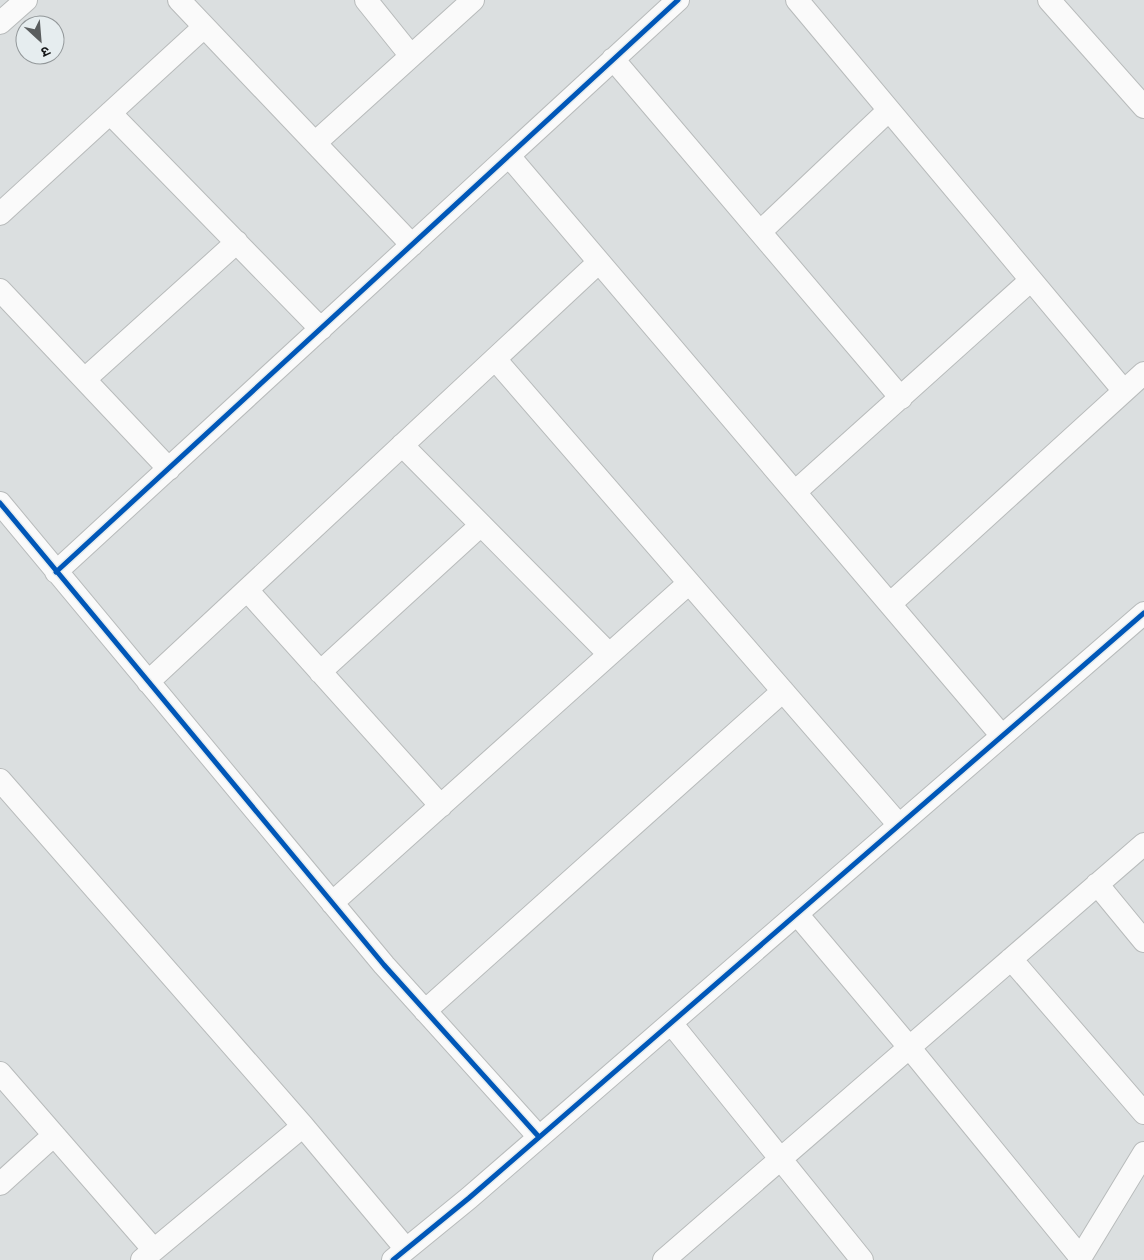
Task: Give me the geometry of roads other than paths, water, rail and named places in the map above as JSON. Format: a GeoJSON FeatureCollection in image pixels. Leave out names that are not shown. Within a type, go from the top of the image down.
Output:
{"type":"FeatureCollection","features":[{"type":"Feature","properties":{"kind":"street"},"geometry":{"type":"LineString","coordinates":[[0,23],[26,0]]}},
{"type":"Feature","properties":{"kind":"street"},"geometry":{"type":"LineString","coordinates":[[179,0],[412,245]]}},
{"type":"Feature","properties":{"kind":"street"},"geometry":{"type":"LineString","coordinates":[[366,0],[411,56]]}},
{"type":"Feature","properties":{"kind":"street"},"geometry":{"type":"LineString","coordinates":[[315,143],[473,0]]}},
{"type":"Feature","properties":{"kind":"street"},"geometry":{"type":"LineString","coordinates":[[56,572],[678,0]]}},
{"type":"Feature","properties":{"kind":"street"},"geometry":{"type":"LineString","coordinates":[[797,0],[1124,391]]}},
{"type":"Feature","properties":{"kind":"street"},"geometry":{"type":"LineString","coordinates":[[1049,0],[1144,107]]}},
{"type":"Feature","properties":{"kind":"street"},"geometry":{"type":"LineString","coordinates":[[0,214],[204,27]]}},
{"type":"Feature","properties":{"kind":"street"},"geometry":{"type":"LineString","coordinates":[[613,59],[901,398]]}},
{"type":"Feature","properties":{"kind":"street"},"geometry":{"type":"LineString","coordinates":[[760,232],[889,110]]}},
{"type":"Feature","properties":{"kind":"street"},"geometry":{"type":"LineString","coordinates":[[110,113],[321,329]]}},
{"type":"Feature","properties":{"kind":"street"},"geometry":{"type":"LineString","coordinates":[[509,156],[1002,736]]}},
{"type":"Feature","properties":{"kind":"street"},"geometry":{"type":"LineString","coordinates":[[84,379],[237,242]]}},
{"type":"Feature","properties":{"kind":"street"},"geometry":{"type":"LineString","coordinates":[[148,682],[599,262]]}},
{"type":"Feature","properties":{"kind":"street"},"geometry":{"type":"LineString","coordinates":[[796,492],[1031,280]]}},
{"type":"Feature","properties":{"kind":"street"},"geometry":{"type":"LineString","coordinates":[[0,290],[169,468]]}},
{"type":"Feature","properties":{"kind":"street"},"geometry":{"type":"LineString","coordinates":[[494,359],[899,825]]}},
{"type":"Feature","properties":{"kind":"street"},"geometry":{"type":"LineString","coordinates":[[890,604],[1144,373]]}},
{"type":"Feature","properties":{"kind":"street"},"geometry":{"type":"LineString","coordinates":[[402,445],[609,654]]}},
{"type":"Feature","properties":{"kind":"street"},"geometry":{"type":"LineString","coordinates":[[0,503],[384,965],[539,1137]]}},
{"type":"Feature","properties":{"kind":"street"},"geometry":{"type":"LineString","coordinates":[[320,672],[481,525]]}},
{"type":"Feature","properties":{"kind":"street"},"geometry":{"type":"LineString","coordinates":[[332,903],[689,583]]}},
{"type":"Feature","properties":{"kind":"street"},"geometry":{"type":"LineString","coordinates":[[247,590],[440,806]]}},
{"type":"Feature","properties":{"kind":"street"},"geometry":{"type":"LineString","coordinates":[[1,783],[303,1126],[399,1254],[469,1198],[1144,613]]}},
{"type":"Feature","properties":{"kind":"street"},"geometry":{"type":"LineString","coordinates":[[426,1011],[783,691]]}},
{"type":"Feature","properties":{"kind":"street"},"geometry":{"type":"LineString","coordinates":[[671,1258],[780,1158],[1144,844]]}},
{"type":"Feature","properties":{"kind":"street"},"geometry":{"type":"LineString","coordinates":[[1097,884],[1144,941]]}},
{"type":"Feature","properties":{"kind":"street"},"geometry":{"type":"LineString","coordinates":[[797,914],[909,1047],[1080,1259],[1144,1153]]}},
{"type":"Feature","properties":{"kind":"street"},"geometry":{"type":"LineString","coordinates":[[1011,958],[1144,1113]]}},
{"type":"Feature","properties":{"kind":"street"},"geometry":{"type":"LineString","coordinates":[[671,1023],[780,1158],[857,1258]]}},
{"type":"Feature","properties":{"kind":"street"},"geometry":{"type":"LineString","coordinates":[[0,1073],[54,1135],[148,1255],[303,1126]]}},
{"type":"Feature","properties":{"kind":"street"},"geometry":{"type":"LineString","coordinates":[[0,1184],[54,1135]]}}]}
